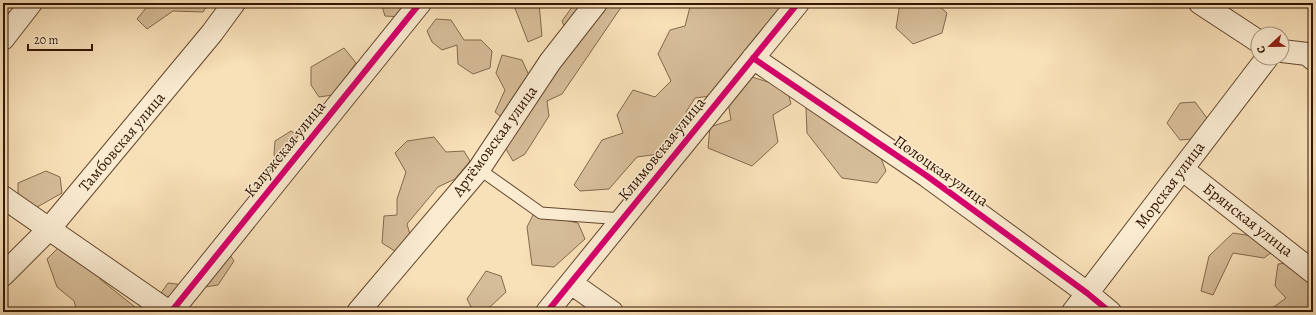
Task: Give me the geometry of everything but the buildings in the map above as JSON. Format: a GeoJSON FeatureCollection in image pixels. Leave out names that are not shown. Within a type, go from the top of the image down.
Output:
{"type":"FeatureCollection","features":[{"type":"Feature","properties":{"kind":"street"},"geometry":{"type":"LineString","coordinates":[[3,38],[31,3]]}},
{"type":"Feature","properties":{"kind":"street","name":"Тамбовская улица"},"geometry":{"type":"LineString","coordinates":[[3,275],[49,229],[212,33],[234,3]]}},
{"type":"Feature","properties":{"kind":"street","name":"Калужская улица"},"geometry":{"type":"LineString","coordinates":[[170,312],[420,3]]}},
{"type":"Feature","properties":{"kind":"street","name":"Артёмовская улица"},"geometry":{"type":"LineString","coordinates":[[358,312],[479,169],[550,62],[596,3]]}},
{"type":"Feature","properties":{"kind":"street","name":"Климовская улица"},"geometry":{"type":"LineString","coordinates":[[547,312],[798,3]]}},
{"type":"Feature","properties":{"kind":"street"},"geometry":{"type":"LineString","coordinates":[[1200,3],[1250,36]]}},
{"type":"Feature","properties":{"kind":"street"},"geometry":{"type":"LineString","coordinates":[[1290,52],[1311,54]]}},
{"type":"Feature","properties":{"kind":"street","name":"Полоцкая улица"},"geometry":{"type":"LineString","coordinates":[[753,58],[927,176],[1087,293],[1110,312]]}},
{"type":"Feature","properties":{"kind":"street","name":"Морская улица"},"geometry":{"type":"LineString","coordinates":[[1072,312],[1261,66]]}},
{"type":"Feature","properties":{"kind":"street","name":"Брянская улица"},"geometry":{"type":"LineString","coordinates":[[1182,169],[1313,272]]}},
{"type":"Feature","properties":{"kind":"street"},"geometry":{"type":"LineString","coordinates":[[3,197],[170,312]]}},
{"type":"Feature","properties":{"kind":"street"},"geometry":{"type":"LineString","coordinates":[[571,283],[612,312]]}},
{"type":"Feature","properties":{"kind":"lane"},"geometry":{"type":"LineString","coordinates":[[479,169],[541,213],[623,219]]}},
{"type":"Feature","properties":{"kind":"shaded area"},"geometry":{"type":"Polygon","coordinates":[[[150,3],[209,3],[203,12],[173,11],[147,29],[137,19],[150,3]]]}},
{"type":"Feature","properties":{"kind":"shaded area"},"geometry":{"type":"Polygon","coordinates":[[[381,3],[406,3],[404,17],[385,16],[381,3]]]}},
{"type":"Feature","properties":{"kind":"shaded area"},"geometry":{"type":"Polygon","coordinates":[[[513,3],[539,3],[542,36],[528,42],[513,3]]]}},
{"type":"Feature","properties":{"kind":"shaded area"},"geometry":{"type":"Polygon","coordinates":[[[575,3],[624,3],[562,94],[547,101],[549,116],[525,154],[513,161],[506,149],[511,139],[505,120],[495,112],[505,90],[496,73],[502,55],[522,60],[532,82],[571,43],[562,21],[575,3]]]}},
{"type":"Feature","properties":{"kind":"shaded area"},"geometry":{"type":"Polygon","coordinates":[[[691,3],[782,3],[784,13],[763,37],[749,46],[742,65],[718,95],[695,98],[686,112],[695,124],[674,152],[637,157],[609,189],[580,191],[574,185],[602,140],[623,133],[617,115],[633,90],[655,97],[671,81],[658,54],[670,30],[685,26],[691,3]]]}},
{"type":"Feature","properties":{"kind":"shaded area"},"geometry":{"type":"Polygon","coordinates":[[[900,3],[936,3],[947,13],[942,33],[913,44],[896,28],[900,3]]]}},
{"type":"Feature","properties":{"kind":"shaded area"},"geometry":{"type":"Polygon","coordinates":[[[436,19],[451,20],[464,40],[481,40],[492,51],[490,68],[473,74],[458,64],[457,45],[442,50],[432,42],[427,31],[436,19]]]}},
{"type":"Feature","properties":{"kind":"shaded area"},"geometry":{"type":"Polygon","coordinates":[[[344,48],[356,63],[333,95],[319,97],[311,85],[311,67],[344,48]]]}},
{"type":"Feature","properties":{"kind":"shaded area"},"geometry":{"type":"Polygon","coordinates":[[[752,77],[787,88],[791,104],[773,115],[778,142],[752,166],[708,148],[710,127],[731,120],[728,102],[752,77]]]}},
{"type":"Feature","properties":{"kind":"shaded area"},"geometry":{"type":"Polygon","coordinates":[[[822,101],[872,135],[886,171],[877,183],[842,178],[807,133],[806,108],[822,101]]]}},
{"type":"Feature","properties":{"kind":"shaded area"},"geometry":{"type":"Polygon","coordinates":[[[1195,102],[1207,118],[1194,139],[1180,140],[1167,123],[1180,103],[1195,102]]]}},
{"type":"Feature","properties":{"kind":"shaded area"},"geometry":{"type":"Polygon","coordinates":[[[291,131],[300,136],[279,163],[274,155],[275,141],[291,131]]]}},
{"type":"Feature","properties":{"kind":"shaded area"},"geometry":{"type":"Polygon","coordinates":[[[434,137],[446,152],[464,151],[470,161],[455,179],[438,187],[407,224],[411,238],[398,253],[382,243],[384,216],[397,215],[397,199],[406,172],[395,153],[407,141],[434,137]]]}},
{"type":"Feature","properties":{"kind":"shaded area"},"geometry":{"type":"Polygon","coordinates":[[[46,171],[60,177],[62,193],[32,210],[18,202],[18,183],[46,171]]]}},
{"type":"Feature","properties":{"kind":"shaded area"},"geometry":{"type":"Polygon","coordinates":[[[534,213],[578,223],[585,239],[554,267],[532,265],[527,227],[534,213]]]}},
{"type":"Feature","properties":{"kind":"shaded area"},"geometry":{"type":"Polygon","coordinates":[[[1233,233],[1266,238],[1272,252],[1264,258],[1233,253],[1213,295],[1201,291],[1209,256],[1233,233]]]}},
{"type":"Feature","properties":{"kind":"shaded area"},"geometry":{"type":"Polygon","coordinates":[[[59,247],[90,255],[101,280],[135,307],[135,312],[77,312],[74,301],[57,287],[47,259],[59,247]]]}},
{"type":"Feature","properties":{"kind":"shaded area"},"geometry":{"type":"Polygon","coordinates":[[[226,249],[234,261],[218,285],[205,287],[226,249]]]}},
{"type":"Feature","properties":{"kind":"shaded area"},"geometry":{"type":"Polygon","coordinates":[[[1295,262],[1313,276],[1313,312],[1267,312],[1286,298],[1275,286],[1278,264],[1295,262]]]}},
{"type":"Feature","properties":{"kind":"shaded area"},"geometry":{"type":"Polygon","coordinates":[[[486,271],[501,276],[506,292],[490,307],[472,309],[467,299],[486,271]]]}},
{"type":"Feature","properties":{"kind":"shaded area"},"geometry":{"type":"Polygon","coordinates":[[[168,283],[184,285],[183,312],[159,296],[168,283]]]}},
{"type":"Feature","properties":{"kind":"cycle path"},"geometry":{"type":"LineString","coordinates":[[171,312],[420,3]]}},
{"type":"Feature","properties":{"kind":"cycle path"},"geometry":{"type":"LineString","coordinates":[[547,312],[798,3]]}},
{"type":"Feature","properties":{"kind":"cycle path"},"geometry":{"type":"LineString","coordinates":[[753,58],[927,176],[1087,293],[1110,312]]}}]}
